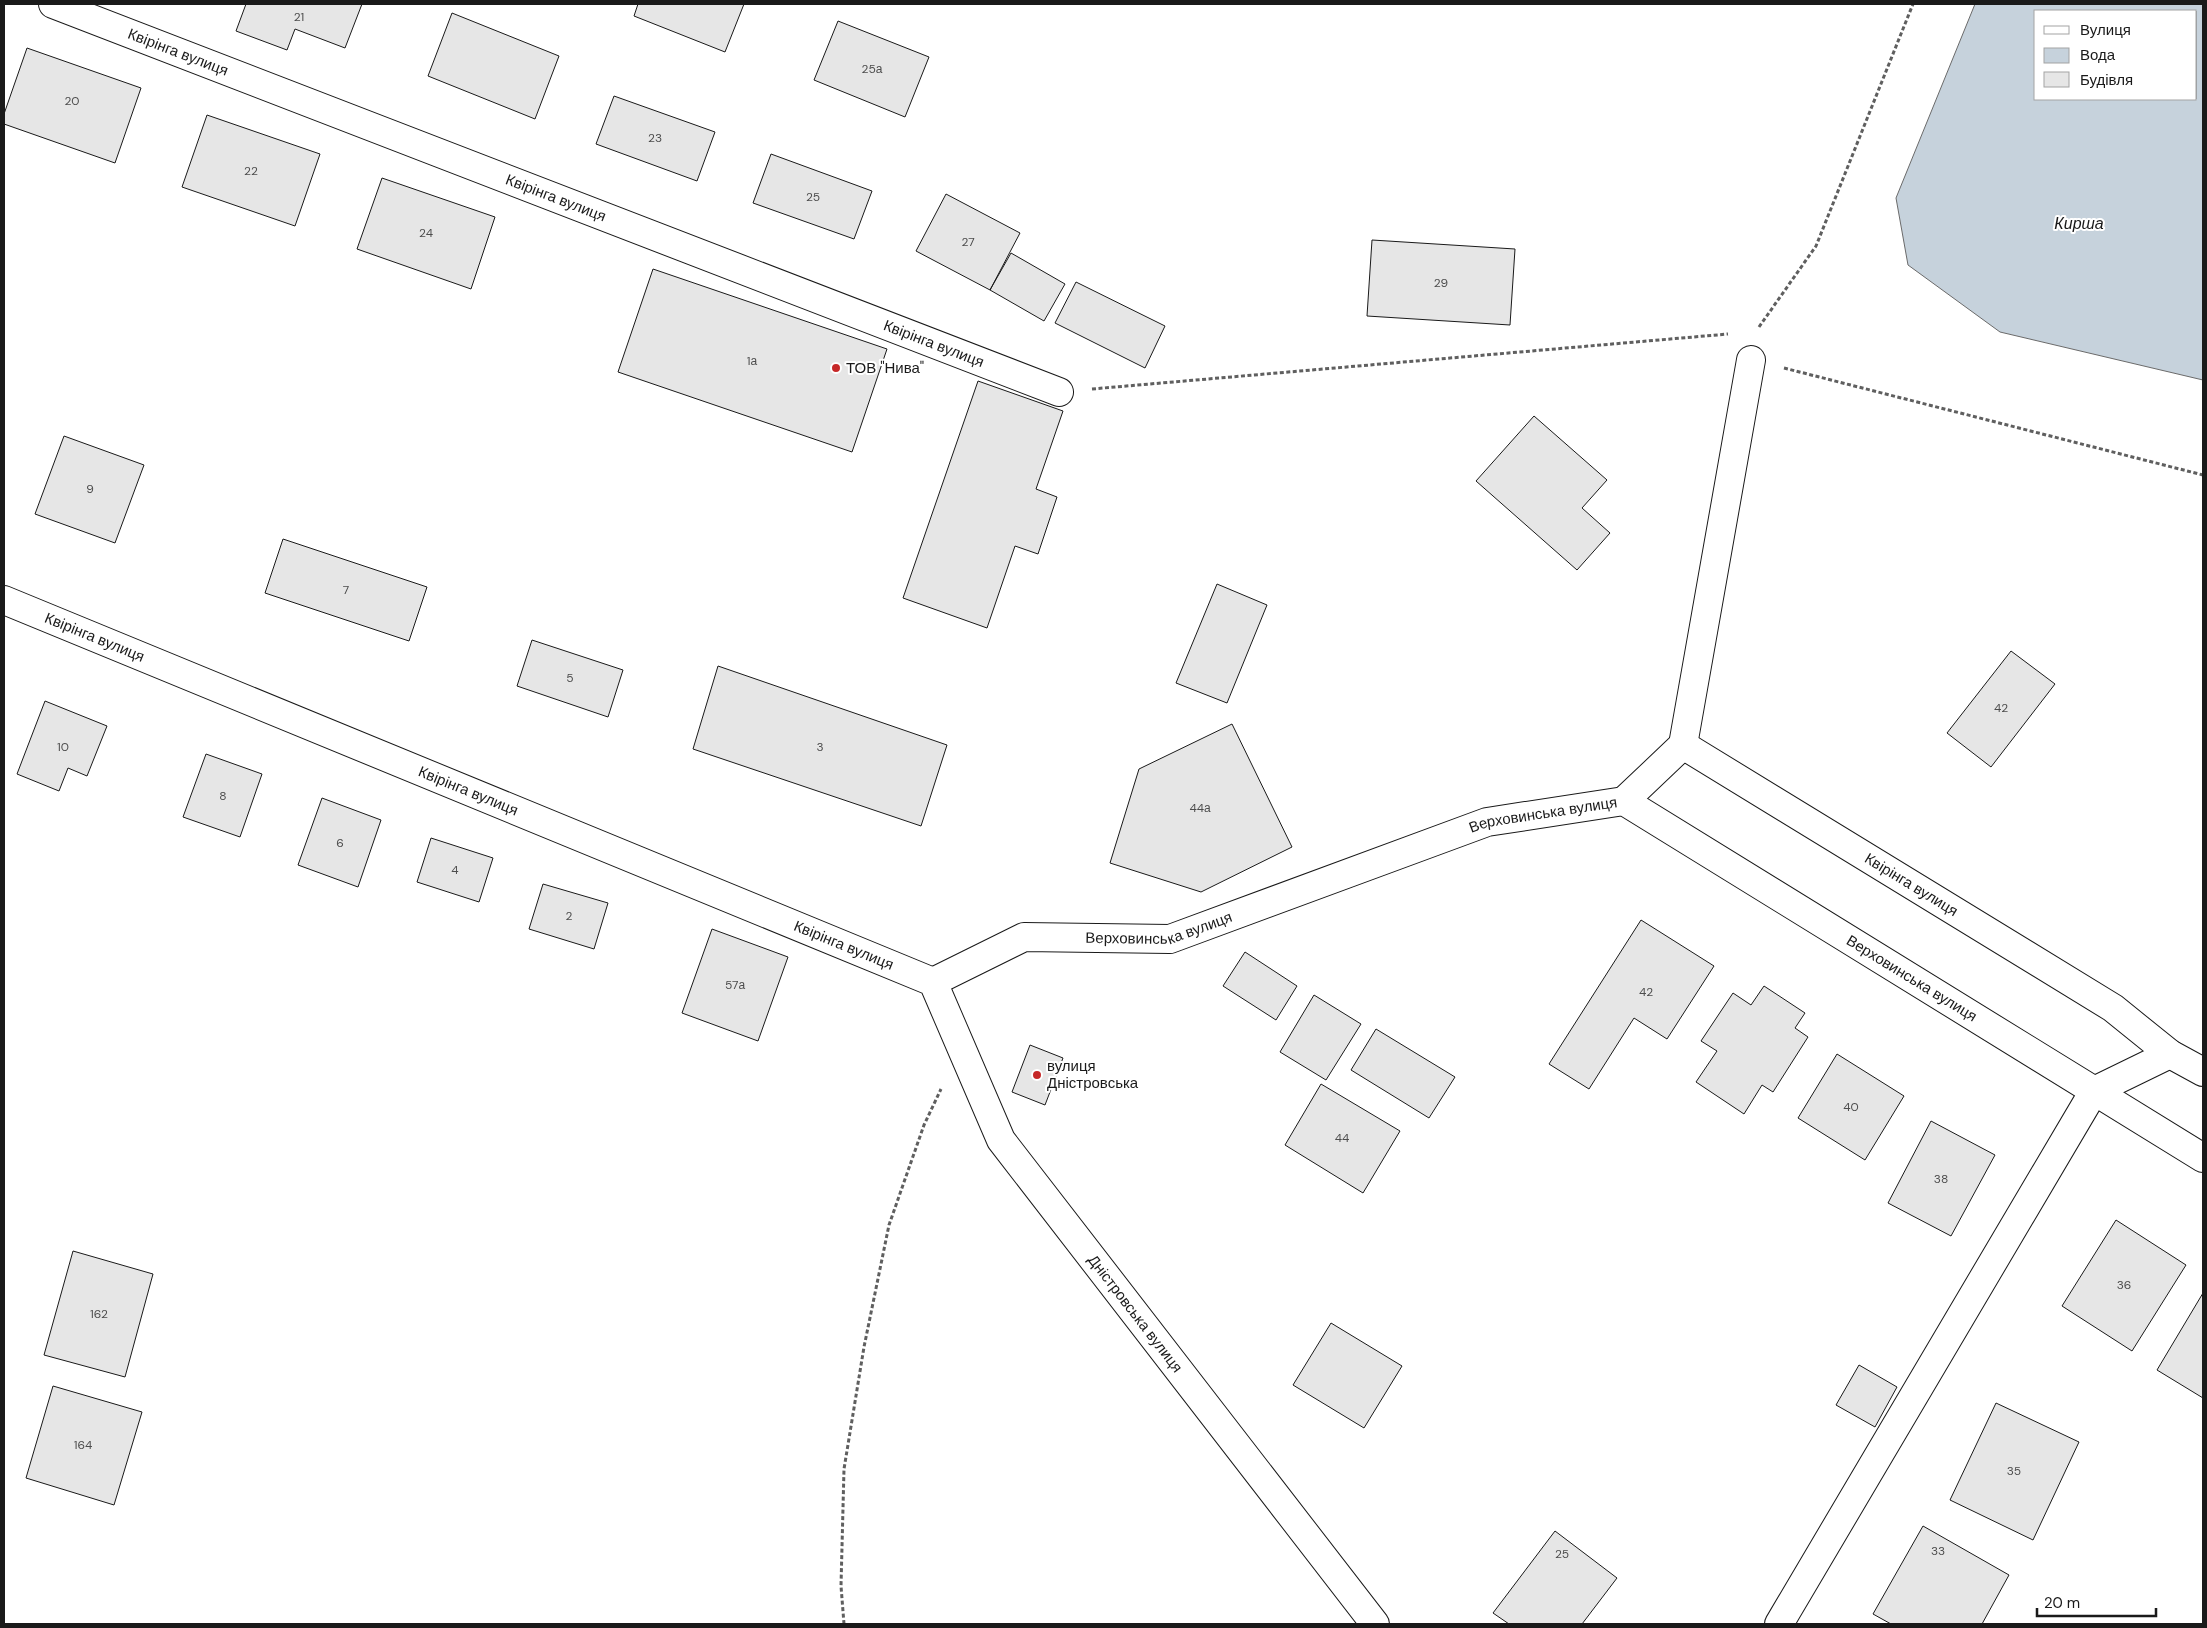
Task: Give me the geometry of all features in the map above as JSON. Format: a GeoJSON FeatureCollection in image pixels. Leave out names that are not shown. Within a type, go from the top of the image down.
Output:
{"type":"FeatureCollection","features":[{"type":"Feature","properties":{"kind":"street","name":"Квірінга вулиця"},"geometry":{"type":"LineString","coordinates":[[52,4],[1058,392]]}},
{"type":"Feature","properties":{"kind":"street"},"geometry":{"type":"LineString","coordinates":[[1624,801],[1683,745],[1751,360]]}},
{"type":"Feature","properties":{"kind":"street","name":"Квірінга вулиця"},"geometry":{"type":"LineString","coordinates":[[4,600],[933,982]]}},
{"type":"Feature","properties":{"kind":"street","name":"Квірінга вулиця"},"geometry":{"type":"LineString","coordinates":[[1683,745],[2113,1008],[2170,1054],[2203,1072]]}},
{"type":"Feature","properties":{"kind":"street","name":"Верховинська вулиця"},"geometry":{"type":"LineString","coordinates":[[933,982],[1024,937],[1170,938],[1486,822],[1624,801],[2203,1158]]}},
{"type":"Feature","properties":{"kind":"street","name":"Дністровська вулиця"},"geometry":{"type":"LineString","coordinates":[[933,982],[1002,1140],[1375,1624]]}},
{"type":"Feature","properties":{"kind":"street"},"geometry":{"type":"LineString","coordinates":[[1779,1624],[2094,1091],[2170,1054]]}},
{"type":"Feature","properties":{"kind":"path"},"geometry":{"type":"LineString","coordinates":[[1913,4],[1816,246],[1756,331],[1751,360],[2203,475]]}},
{"type":"Feature","properties":{"kind":"path"},"geometry":{"type":"LineString","coordinates":[[1058,392],[1756,331]]}},
{"type":"Feature","properties":{"kind":"path"},"geometry":{"type":"LineString","coordinates":[[844,1624],[841,1586],[844,1469],[866,1337],[889,1225],[924,1126],[961,1048]]}},
{"type":"Feature","properties":{"kind":"water","name":"Кирша"},"geometry":{"type":"Polygon","coordinates":[[[1975,4],[2203,4],[2203,380],[2000,332],[1908,265],[1896,198],[1975,4]]]}},
{"type":"Feature","properties":{"kind":"building"},"geometry":{"type":"Polygon","coordinates":[[[246,4],[362,4],[345,48],[295,29],[287,50],[236,31],[246,4]]]}},
{"type":"Feature","properties":{"kind":"building"},"geometry":{"type":"Polygon","coordinates":[[[638,4],[744,4],[725,52],[634,16],[638,4]]]}},
{"type":"Feature","properties":{"kind":"building"},"geometry":{"type":"Polygon","coordinates":[[[452,13],[559,56],[535,119],[428,76],[452,13]]]}},
{"type":"Feature","properties":{"kind":"building"},"geometry":{"type":"Polygon","coordinates":[[[838,21],[929,57],[905,117],[814,80],[838,21]]]}},
{"type":"Feature","properties":{"kind":"building"},"geometry":{"type":"Polygon","coordinates":[[[27,48],[141,88],[115,163],[4,124],[4,114],[27,48]]]}},
{"type":"Feature","properties":{"kind":"building"},"geometry":{"type":"Polygon","coordinates":[[[614,96],[715,132],[697,181],[596,144],[614,96]]]}},
{"type":"Feature","properties":{"kind":"building"},"geometry":{"type":"Polygon","coordinates":[[[207,115],[320,154],[295,226],[182,187],[207,115]]]}},
{"type":"Feature","properties":{"kind":"building"},"geometry":{"type":"Polygon","coordinates":[[[771,154],[872,191],[854,239],[753,203],[771,154]]]}},
{"type":"Feature","properties":{"kind":"building"},"geometry":{"type":"Polygon","coordinates":[[[382,178],[495,217],[471,289],[357,249],[382,178]]]}},
{"type":"Feature","properties":{"kind":"building"},"geometry":{"type":"Polygon","coordinates":[[[946,194],[1020,233],[990,290],[916,251],[946,194]]]}},
{"type":"Feature","properties":{"kind":"building"},"geometry":{"type":"Polygon","coordinates":[[[1372,240],[1515,249],[1510,325],[1367,316],[1372,240]]]}},
{"type":"Feature","properties":{"kind":"building"},"geometry":{"type":"Polygon","coordinates":[[[1011,253],[1065,284],[1044,321],[990,290],[1011,253]]]}},
{"type":"Feature","properties":{"kind":"building"},"geometry":{"type":"Polygon","coordinates":[[[653,269],[887,349],[852,452],[618,372],[653,269]]]}},
{"type":"Feature","properties":{"kind":"building"},"geometry":{"type":"Polygon","coordinates":[[[1076,282],[1165,326],[1145,368],[1055,323],[1076,282]]]}},
{"type":"Feature","properties":{"kind":"building"},"geometry":{"type":"Polygon","coordinates":[[[978,381],[1063,411],[1036,489],[1057,497],[1038,554],[1015,546],[987,628],[903,598],[978,381]]]}},
{"type":"Feature","properties":{"kind":"building"},"geometry":{"type":"Polygon","coordinates":[[[1534,416],[1607,480],[1582,508],[1610,533],[1577,570],[1476,481],[1534,416]]]}},
{"type":"Feature","properties":{"kind":"building"},"geometry":{"type":"Polygon","coordinates":[[[64,436],[144,465],[115,543],[35,514],[64,436]]]}},
{"type":"Feature","properties":{"kind":"building"},"geometry":{"type":"Polygon","coordinates":[[[283,539],[427,587],[409,641],[265,593],[283,539]]]}},
{"type":"Feature","properties":{"kind":"building"},"geometry":{"type":"Polygon","coordinates":[[[1217,584],[1267,605],[1227,703],[1176,683],[1217,584]]]}},
{"type":"Feature","properties":{"kind":"building"},"geometry":{"type":"Polygon","coordinates":[[[532,640],[623,670],[608,717],[517,686],[532,640]]]}},
{"type":"Feature","properties":{"kind":"building"},"geometry":{"type":"Polygon","coordinates":[[[2011,651],[2055,684],[1991,767],[1947,733],[2011,651]]]}},
{"type":"Feature","properties":{"kind":"building"},"geometry":{"type":"Polygon","coordinates":[[[718,666],[947,745],[921,826],[693,749],[718,666]]]}},
{"type":"Feature","properties":{"kind":"building"},"geometry":{"type":"Polygon","coordinates":[[[45,701],[107,726],[87,776],[68,768],[59,791],[17,774],[45,701]]]}},
{"type":"Feature","properties":{"kind":"building"},"geometry":{"type":"Polygon","coordinates":[[[1232,724],[1292,847],[1201,892],[1110,863],[1139,769],[1232,724]]]}},
{"type":"Feature","properties":{"kind":"building"},"geometry":{"type":"Polygon","coordinates":[[[206,754],[262,774],[240,837],[183,817],[206,754]]]}},
{"type":"Feature","properties":{"kind":"building"},"geometry":{"type":"Polygon","coordinates":[[[322,798],[381,820],[358,887],[298,865],[322,798]]]}},
{"type":"Feature","properties":{"kind":"building"},"geometry":{"type":"Polygon","coordinates":[[[431,838],[493,858],[479,902],[417,882],[431,838]]]}},
{"type":"Feature","properties":{"kind":"building"},"geometry":{"type":"Polygon","coordinates":[[[543,884],[608,903],[594,949],[529,929],[543,884]]]}},
{"type":"Feature","properties":{"kind":"building"},"geometry":{"type":"Polygon","coordinates":[[[1641,920],[1714,966],[1667,1039],[1634,1018],[1589,1089],[1549,1064],[1641,920]]]}},
{"type":"Feature","properties":{"kind":"building"},"geometry":{"type":"Polygon","coordinates":[[[712,929],[788,957],[758,1041],[682,1013],[712,929]]]}},
{"type":"Feature","properties":{"kind":"building"},"geometry":{"type":"Polygon","coordinates":[[[1245,952],[1297,986],[1276,1020],[1223,986],[1245,952]]]}},
{"type":"Feature","properties":{"kind":"building"},"geometry":{"type":"Polygon","coordinates":[[[1764,986],[1805,1013],[1795,1028],[1808,1037],[1773,1092],[1762,1085],[1744,1114],[1696,1082],[1717,1051],[1701,1041],[1733,993],[1751,1005],[1764,986]]]}},
{"type":"Feature","properties":{"kind":"building"},"geometry":{"type":"Polygon","coordinates":[[[1314,995],[1361,1024],[1326,1080],[1280,1052],[1314,995]]]}},
{"type":"Feature","properties":{"kind":"building"},"geometry":{"type":"Polygon","coordinates":[[[1376,1029],[1455,1077],[1429,1118],[1351,1070],[1376,1029]]]}},
{"type":"Feature","properties":{"kind":"building","name":"вулиця Дністровська"},"geometry":{"type":"Polygon","coordinates":[[[1030,1045],[1063,1058],[1045,1105],[1012,1092],[1030,1045]]]}},
{"type":"Feature","properties":{"kind":"building"},"geometry":{"type":"Polygon","coordinates":[[[1837,1054],[1904,1096],[1865,1160],[1798,1118],[1837,1054]]]}},
{"type":"Feature","properties":{"kind":"building"},"geometry":{"type":"Polygon","coordinates":[[[1321,1084],[1400,1131],[1363,1193],[1285,1145],[1321,1084]]]}},
{"type":"Feature","properties":{"kind":"building"},"geometry":{"type":"Polygon","coordinates":[[[1931,1121],[1995,1155],[1951,1236],[1888,1203],[1931,1121]]]}},
{"type":"Feature","properties":{"kind":"building"},"geometry":{"type":"Polygon","coordinates":[[[2116,1220],[2186,1265],[2132,1351],[2062,1306],[2116,1220]]]}},
{"type":"Feature","properties":{"kind":"building"},"geometry":{"type":"Polygon","coordinates":[[[73,1251],[153,1274],[125,1377],[44,1355],[73,1251]]]}},
{"type":"Feature","properties":{"kind":"building"},"geometry":{"type":"Polygon","coordinates":[[[2203,1293],[2203,1398],[2157,1370],[2203,1293]]]}},
{"type":"Feature","properties":{"kind":"building"},"geometry":{"type":"Polygon","coordinates":[[[1331,1323],[1402,1366],[1364,1428],[1293,1385],[1331,1323]]]}},
{"type":"Feature","properties":{"kind":"building"},"geometry":{"type":"Polygon","coordinates":[[[1859,1365],[1897,1387],[1875,1427],[1836,1405],[1859,1365]]]}},
{"type":"Feature","properties":{"kind":"building"},"geometry":{"type":"Polygon","coordinates":[[[53,1386],[142,1412],[114,1505],[26,1478],[53,1386]]]}},
{"type":"Feature","properties":{"kind":"building"},"geometry":{"type":"Polygon","coordinates":[[[1996,1403],[2079,1442],[2033,1540],[1950,1500],[1996,1403]]]}},
{"type":"Feature","properties":{"kind":"building"},"geometry":{"type":"Polygon","coordinates":[[[1923,1526],[2009,1575],[1982,1624],[1891,1624],[1873,1614],[1923,1526]]]}},
{"type":"Feature","properties":{"kind":"building"},"geometry":{"type":"Polygon","coordinates":[[[1555,1531],[1617,1578],[1582,1624],[1509,1624],[1493,1613],[1555,1531]]]}},
{"type":"Feature","properties":{"kind":"place","name":"ТОВ \"Нива\""},"geometry":{"type":"Point","coordinates":[836,368]}},
{"type":"Feature","properties":{"kind":"place","name":"вулиця Дністровська"},"geometry":{"type":"Point","coordinates":[1037,1075]}}]}
